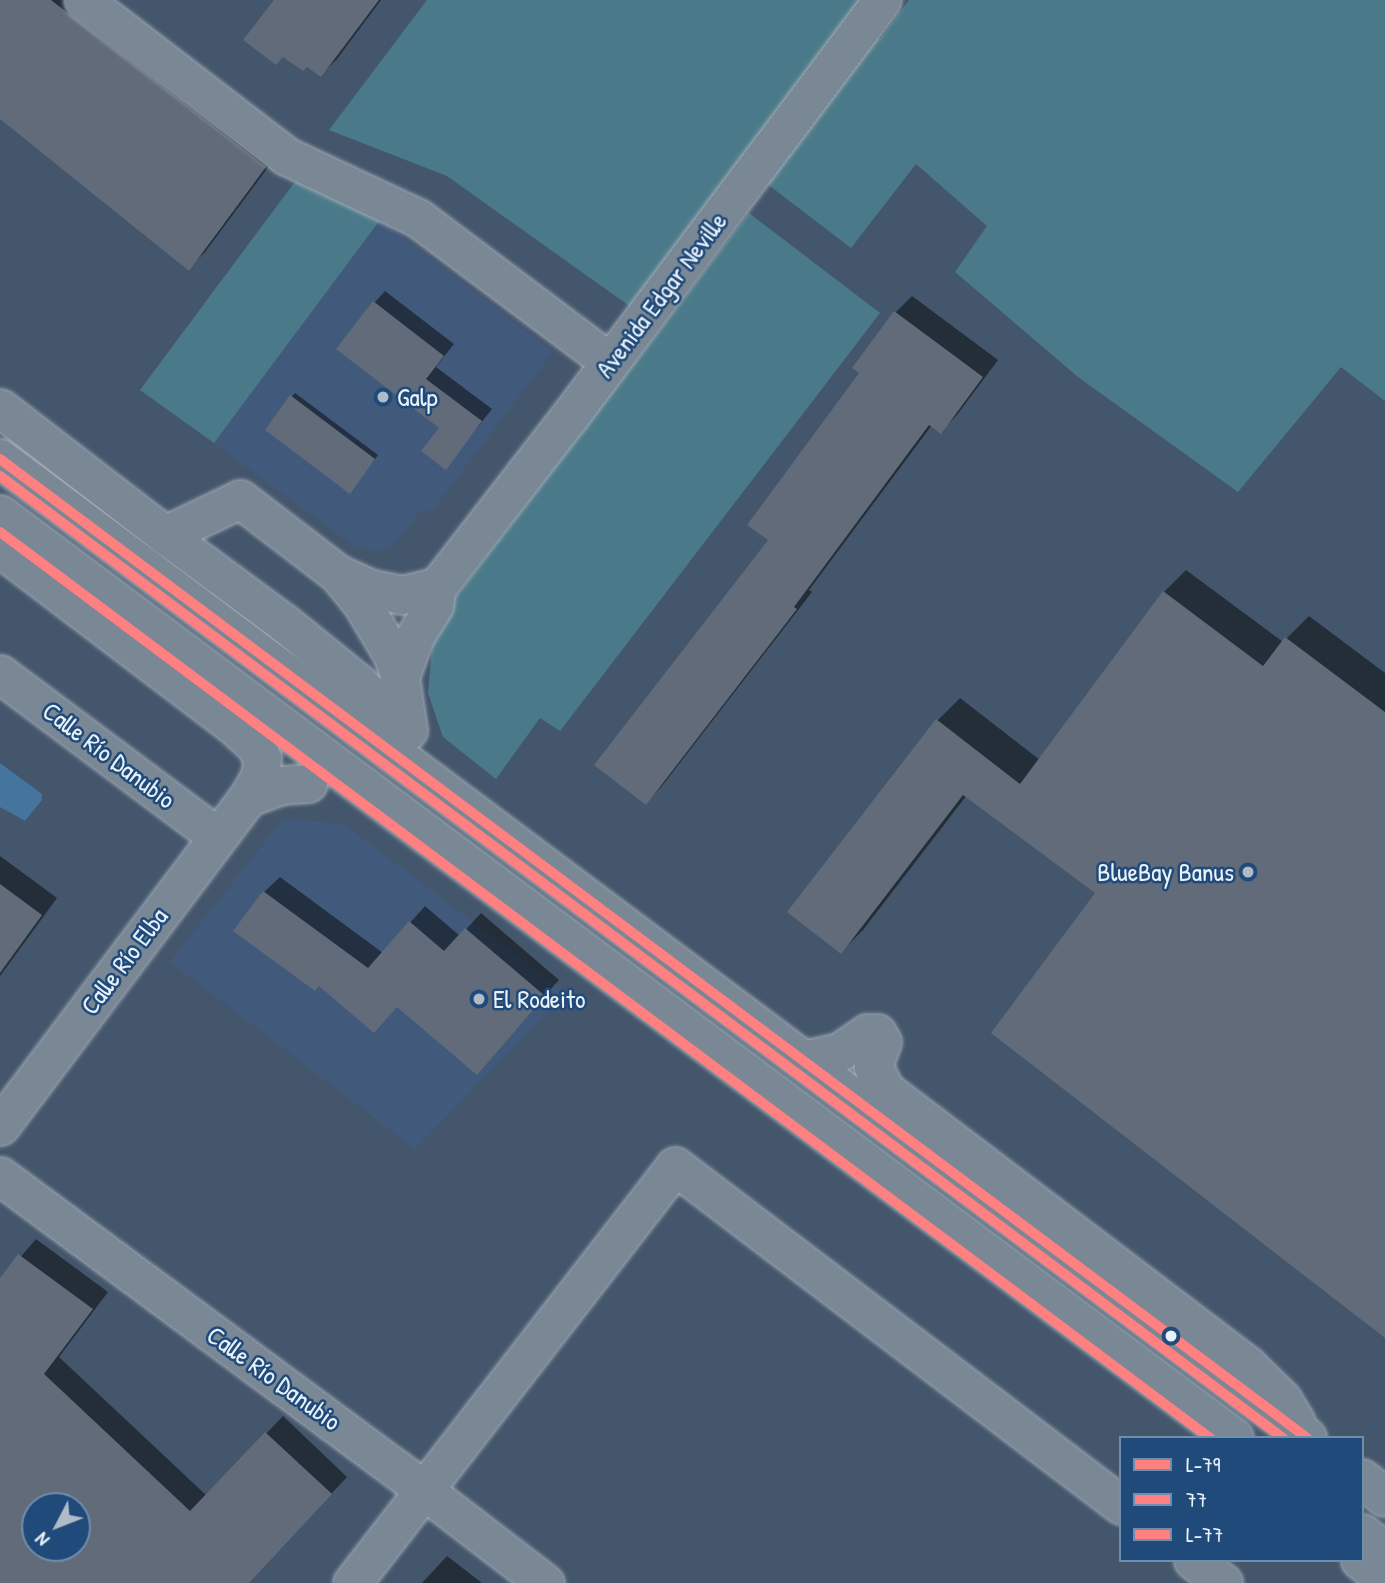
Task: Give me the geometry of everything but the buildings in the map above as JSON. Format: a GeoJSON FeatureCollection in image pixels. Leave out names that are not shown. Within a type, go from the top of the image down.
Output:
{"type":"FeatureCollection","features":[{"type":"Feature","properties":{"kind":"highway"},"geometry":{"type":"LineString","coordinates":[[0,459],[1304,1436]]}},
{"type":"Feature","properties":{"kind":"highway"},"geometry":{"type":"LineString","coordinates":[[0,515],[1231,1436]]}},
{"type":"Feature","properties":{"kind":"highway"},"geometry":{"type":"LineString","coordinates":[[43,547],[208,706]]}},
{"type":"Feature","properties":{"kind":"highway"},"geometry":{"type":"LineString","coordinates":[[408,730],[461,782],[525,829],[596,888],[674,964]]}},
{"type":"Feature","properties":{"kind":"highway"},"geometry":{"type":"LineString","coordinates":[[309,783],[341,787],[381,801]]}},
{"type":"Feature","properties":{"kind":"highway"},"geometry":{"type":"LineString","coordinates":[[1364,1480],[1385,1496]]}},
{"type":"Feature","properties":{"kind":"highway"},"geometry":{"type":"LineString","coordinates":[[1364,1535],[1385,1551]]}},
{"type":"Feature","properties":{"kind":"street"},"geometry":{"type":"LineString","coordinates":[[83,0],[286,156],[418,218],[610,362]]}},
{"type":"Feature","properties":{"kind":"street","name":"Avenida Edgar Neville"},"geometry":{"type":"LineString","coordinates":[[400,677],[415,636],[434,606],[437,587],[882,0]]}},
{"type":"Feature","properties":{"kind":"street"},"geometry":{"type":"LineString","coordinates":[[0,408],[284,623],[357,682],[408,730]]}},
{"type":"Feature","properties":{"kind":"street"},"geometry":{"type":"LineString","coordinates":[[165,535],[240,499],[338,574],[369,588],[401,594],[437,587]]}},
{"type":"Feature","properties":{"kind":"street"},"geometry":{"type":"LineString","coordinates":[[0,548],[208,706]]}},
{"type":"Feature","properties":{"kind":"street"},"geometry":{"type":"LineString","coordinates":[[338,574],[381,634],[400,677],[408,730]]}},
{"type":"Feature","properties":{"kind":"street","name":"Calle Río Danubio"},"geometry":{"type":"LineString","coordinates":[[0,674],[218,837]]}},
{"type":"Feature","properties":{"kind":"street","name":"Calle Río Elba"},"geometry":{"type":"LineString","coordinates":[[0,1126],[248,797],[261,774],[262,758],[256,746],[208,706]]}},
{"type":"Feature","properties":{"kind":"street"},"geometry":{"type":"LineString","coordinates":[[248,797],[281,785],[309,783]]}},
{"type":"Feature","properties":{"kind":"street"},"geometry":{"type":"LineString","coordinates":[[802,1060],[839,1052],[867,1033],[877,1033],[882,1042],[873,1066],[885,1090],[1248,1366],[1282,1399],[1304,1436]]}},
{"type":"Feature","properties":{"kind":"street"},"geometry":{"type":"LineString","coordinates":[[352,1583],[675,1166],[1119,1503]]}},
{"type":"Feature","properties":{"kind":"street","name":"Calle Río Danubio"},"geometry":{"type":"LineString","coordinates":[[0,1176],[423,1489],[545,1583]]}},
{"type":"Feature","properties":{"kind":"street"},"geometry":{"type":"LineString","coordinates":[[1191,1406],[1219,1436]]}},
{"type":"Feature","properties":{"kind":"street"},"geometry":{"type":"LineString","coordinates":[[1196,1562],[1223,1583]]}},
{"type":"Feature","properties":{"kind":"street"},"geometry":{"type":"LineString","coordinates":[[1363,1562],[1385,1579]]}},
{"type":"Feature","properties":{"kind":"shaded area"},"geometry":{"type":"Polygon","coordinates":[[[427,0],[872,0],[635,310],[447,176],[329,130],[427,0]]]}},
{"type":"Feature","properties":{"kind":"shaded area"},"geometry":{"type":"Polygon","coordinates":[[[909,0],[1385,0],[1385,401],[1341,367],[1238,492],[1078,377],[955,272],[987,226],[916,164],[851,248],[762,180],[874,35],[880,39],[909,0]]]}},
{"type":"Feature","properties":{"kind":"shaded area"},"geometry":{"type":"Polygon","coordinates":[[[297,179],[380,220],[214,443],[140,390],[297,179]]]}},
{"type":"Feature","properties":{"kind":"shaded area"},"geometry":{"type":"Polygon","coordinates":[[[749,213],[880,313],[560,731],[540,718],[496,779],[443,737],[428,693],[432,647],[449,605],[749,213]]]}},
{"type":"Feature","properties":{"kind":"shaded area","name":"Galp"},"geometry":{"type":"Polygon","coordinates":[[[380,220],[553,352],[432,511],[422,509],[396,542],[378,552],[354,546],[214,443],[380,220]]]}},
{"type":"Feature","properties":{"kind":"shaded area"},"geometry":{"type":"Polygon","coordinates":[[[0,763],[42,794],[42,800],[25,821],[0,807],[0,763]]]}},
{"type":"Feature","properties":{"kind":"shaded area"},"geometry":{"type":"Polygon","coordinates":[[[283,819],[344,824],[567,993],[415,1149],[170,962],[283,819]]]}},
{"type":"Feature","properties":{"kind":"transit line","name":"L-79"},"geometry":{"type":"LineString","coordinates":[[0,459],[1304,1436]]}},
{"type":"Feature","properties":{"kind":"transit line","name":"77"},"geometry":{"type":"LineString","coordinates":[[0,476],[1280,1436]]}},
{"type":"Feature","properties":{"kind":"transit line","name":"L-77"},"geometry":{"type":"LineString","coordinates":[[0,532],[1207,1436]]}},
{"type":"Feature","properties":{"kind":"place","name":"Galp"},"geometry":{"type":"Point","coordinates":[383,397]}},
{"type":"Feature","properties":{"kind":"place","name":"BlueBay Banus"},"geometry":{"type":"Point","coordinates":[1248,872]}},
{"type":"Feature","properties":{"kind":"place","name":"El Rodeito"},"geometry":{"type":"Point","coordinates":[479,999]}}]}
